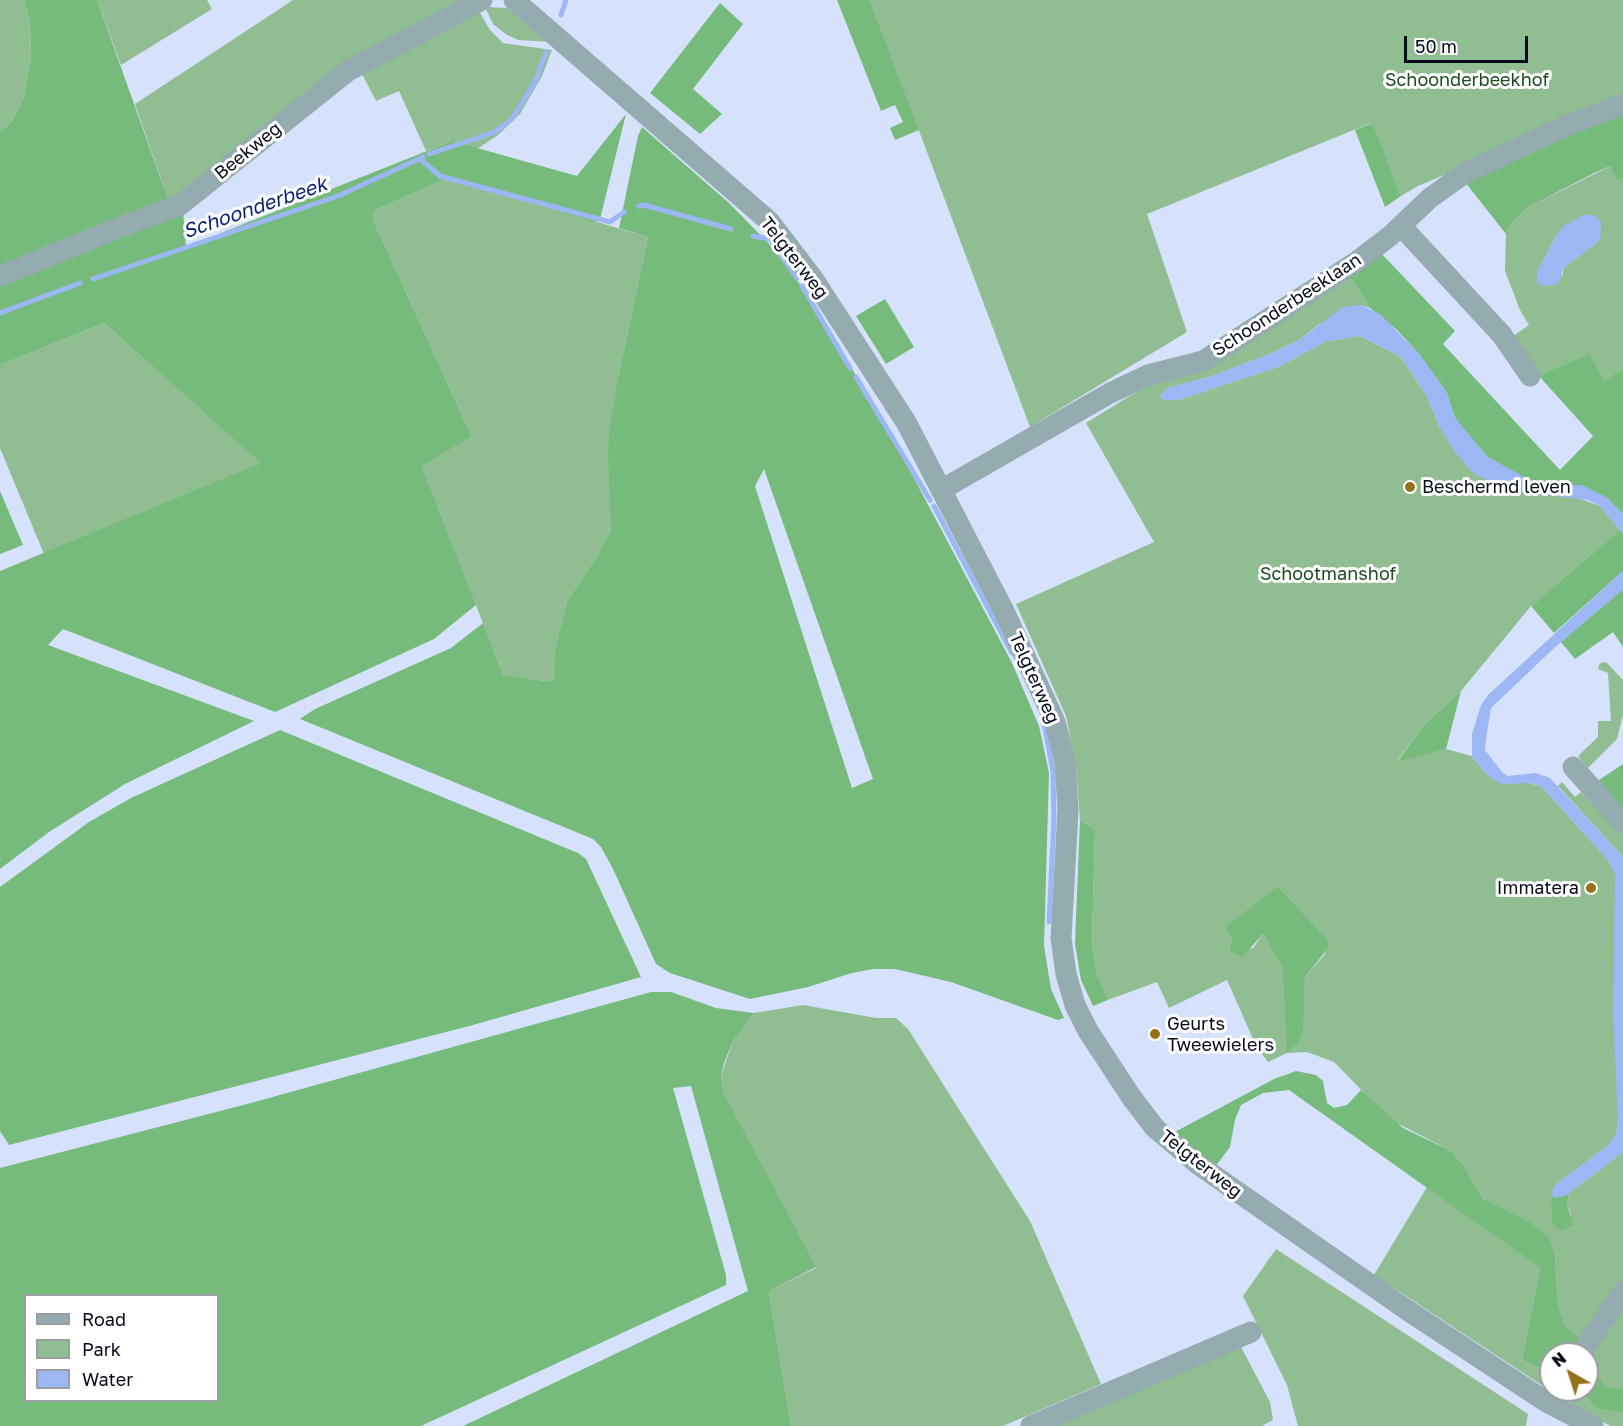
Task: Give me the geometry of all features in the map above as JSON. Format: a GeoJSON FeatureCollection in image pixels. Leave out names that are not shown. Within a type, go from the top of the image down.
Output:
{"type":"FeatureCollection","features":[{"type":"Feature","properties":{"kind":"street","name":"Beekweg"},"geometry":{"type":"LineString","coordinates":[[0,276],[120,227],[180,206],[348,71],[482,0]]}},
{"type":"Feature","properties":{"kind":"street","name":"Telgterweg"},"geometry":{"type":"LineString","coordinates":[[514,0],[770,222],[812,277],[906,422],[1004,611],[1055,722],[1065,762],[1068,810],[1061,938],[1066,974],[1075,1005],[1088,1031],[1132,1098],[1155,1128],[1199,1165],[1407,1310],[1539,1388]]}},
{"type":"Feature","properties":{"kind":"street","name":"Schoonderbeeklaan"},"geometry":{"type":"LineString","coordinates":[[941,490],[1110,393],[1148,375],[1203,361],[1356,262],[1401,226],[1430,198],[1466,173],[1570,124],[1623,104]]}},
{"type":"Feature","properties":{"kind":"street"},"geometry":{"type":"LineString","coordinates":[[1401,226],[1502,335],[1530,376]]}},
{"type":"Feature","properties":{"kind":"street"},"geometry":{"type":"LineString","coordinates":[[1573,767],[1623,823]]}},
{"type":"Feature","properties":{"kind":"street"},"geometry":{"type":"LineString","coordinates":[[1589,1342],[1623,1291]]}},
{"type":"Feature","properties":{"kind":"street"},"geometry":{"type":"LineString","coordinates":[[1031,1426],[1251,1332]]}},
{"type":"Feature","properties":{"kind":"street","name":"Telgterweg"},"geometry":{"type":"LineString","coordinates":[[1560,1402],[1593,1426]]}},
{"type":"Feature","properties":{"kind":"green space"},"geometry":{"type":"Polygon","coordinates":[[[0,0],[24,0],[30,23],[31,57],[24,96],[13,120],[0,132],[0,0]]]}},
{"type":"Feature","properties":{"kind":"green space"},"geometry":{"type":"Polygon","coordinates":[[[24,0],[97,0],[169,202],[0,266],[0,132],[13,120],[24,96],[31,57],[30,23],[24,0]]]}},
{"type":"Feature","properties":{"kind":"green space"},"geometry":{"type":"Polygon","coordinates":[[[97,0],[207,0],[212,9],[121,65],[97,0]]]}},
{"type":"Feature","properties":{"kind":"green space"},"geometry":{"type":"Polygon","coordinates":[[[293,0],[470,0],[169,202],[135,104],[293,0]]]}},
{"type":"Feature","properties":{"kind":"green space"},"geometry":{"type":"Polygon","coordinates":[[[837,0],[870,0],[919,130],[895,140],[890,128],[903,122],[895,105],[881,111],[837,0]]]}},
{"type":"Feature","properties":{"kind":"green space","name":"Schoonderbeekhof"},"geometry":{"type":"Polygon","coordinates":[[[870,0],[1623,0],[1623,99],[1418,186],[1401,196],[1371,123],[1147,214],[1187,332],[1030,427],[870,0]]]}},
{"type":"Feature","properties":{"kind":"green space"},"geometry":{"type":"Polygon","coordinates":[[[720,3],[743,24],[693,89],[722,114],[700,134],[650,93],[720,3]]]}},
{"type":"Feature","properties":{"kind":"green space"},"geometry":{"type":"Polygon","coordinates":[[[485,7],[507,8],[551,42],[518,40],[507,35],[493,24],[485,7]]]}},
{"type":"Feature","properties":{"kind":"green space"},"geometry":{"type":"Polygon","coordinates":[[[479,11],[490,30],[503,43],[552,50],[542,76],[520,114],[498,135],[477,149],[452,141],[426,151],[399,91],[376,101],[361,72],[479,11]]]}},
{"type":"Feature","properties":{"kind":"green space"},"geometry":{"type":"Polygon","coordinates":[[[1623,111],[1623,178],[1617,181],[1610,166],[1594,173],[1527,208],[1510,225],[1506,234],[1465,182],[1623,111]]]}},
{"type":"Feature","properties":{"kind":"green space"},"geometry":{"type":"Polygon","coordinates":[[[626,114],[600,219],[595,222],[448,178],[373,211],[373,220],[472,437],[422,466],[476,605],[434,639],[275,712],[63,629],[48,645],[254,721],[125,784],[49,832],[0,869],[0,571],[261,463],[104,323],[0,365],[0,286],[183,210],[186,247],[452,141],[577,176],[626,114]]]}},
{"type":"Feature","properties":{"kind":"green space"},"geometry":{"type":"Polygon","coordinates":[[[1372,123],[1401,196],[1385,207],[1355,130],[1372,123]]]}},
{"type":"Feature","properties":{"kind":"green space"},"geometry":{"type":"Polygon","coordinates":[[[642,127],[729,203],[771,246],[799,283],[881,416],[1012,663],[1039,726],[1049,773],[1044,946],[1051,989],[1064,1018],[1058,1020],[951,982],[895,969],[873,969],[852,973],[808,987],[750,999],[670,973],[656,964],[613,869],[601,847],[593,839],[300,719],[315,709],[451,648],[483,623],[503,675],[553,682],[555,649],[567,601],[611,530],[608,450],[610,427],[648,237],[619,228],[638,136],[642,127]],[[764,469],[755,486],[852,788],[873,779],[764,469]]]}},
{"type":"Feature","properties":{"kind":"green space"},"geometry":{"type":"Polygon","coordinates":[[[1610,166],[1617,181],[1623,178],[1623,369],[1604,380],[1539,376],[1510,338],[1529,325],[1520,310],[1505,271],[1506,234],[1510,225],[1527,208],[1610,166]],[[1557,234],[1537,273],[1562,276],[1564,267],[1597,243],[1557,234]]]}},
{"type":"Feature","properties":{"kind":"green space"},"geometry":{"type":"Polygon","coordinates":[[[448,178],[648,237],[618,378],[611,530],[567,601],[555,649],[553,682],[503,675],[422,466],[472,437],[373,220],[373,211],[448,178]]]}},
{"type":"Feature","properties":{"kind":"green space"},"geometry":{"type":"Polygon","coordinates":[[[1379,251],[1455,331],[1443,344],[1560,470],[1593,436],[1539,376],[1589,354],[1604,380],[1623,369],[1623,514],[1606,497],[1550,484],[1537,484],[1511,471],[1488,457],[1466,434],[1455,418],[1446,391],[1419,354],[1397,330],[1370,308],[1349,275],[1379,251]]]}},
{"type":"Feature","properties":{"kind":"green space","name":"Schootmanshof"},"geometry":{"type":"Polygon","coordinates":[[[1349,275],[1370,308],[1361,305],[1318,325],[1299,340],[1270,354],[1212,376],[1168,388],[1160,396],[1164,400],[1178,400],[1278,367],[1327,341],[1360,336],[1401,357],[1427,396],[1439,426],[1575,497],[1600,506],[1620,530],[1531,606],[1461,691],[1424,725],[1397,761],[1446,749],[1472,756],[1485,773],[1541,786],[1609,861],[1615,874],[1618,1121],[1616,1134],[1610,1144],[1555,1185],[1572,1217],[1567,1203],[1569,1193],[1623,1152],[1623,1281],[1584,1341],[1566,1327],[1558,1306],[1555,1255],[1511,1215],[1483,1199],[1464,1166],[1451,1151],[1391,1120],[1334,1062],[1307,1052],[1287,1053],[1268,1062],[1257,1048],[1227,980],[1169,1008],[1157,982],[1108,1000],[1097,975],[1092,942],[1095,830],[1080,820],[1076,769],[1066,716],[1016,604],[1154,542],[1086,423],[1149,384],[1349,275]],[[1278,886],[1232,938],[1231,951],[1253,948],[1263,934],[1284,968],[1285,983],[1303,1000],[1305,977],[1325,954],[1327,939],[1278,886]]]}},
{"type":"Feature","properties":{"kind":"green space"},"geometry":{"type":"Polygon","coordinates":[[[885,299],[914,347],[886,364],[856,316],[885,299]]]}},
{"type":"Feature","properties":{"kind":"green space"},"geometry":{"type":"Polygon","coordinates":[[[104,323],[262,463],[44,554],[0,448],[0,365],[104,323]]]}},
{"type":"Feature","properties":{"kind":"green space"},"geometry":{"type":"Polygon","coordinates":[[[0,491],[23,545],[0,554],[0,491]]]}},
{"type":"Feature","properties":{"kind":"green space"},"geometry":{"type":"Polygon","coordinates":[[[1620,530],[1623,534],[1623,571],[1554,633],[1531,606],[1620,530]]]}},
{"type":"Feature","properties":{"kind":"green space"},"geometry":{"type":"Polygon","coordinates":[[[1623,589],[1623,647],[1613,632],[1575,659],[1561,642],[1623,589]]]}},
{"type":"Feature","properties":{"kind":"green space"},"geometry":{"type":"Polygon","coordinates":[[[1606,662],[1623,680],[1623,715],[1617,739],[1588,768],[1578,756],[1598,737],[1598,721],[1611,721],[1608,673],[1598,669],[1600,663],[1606,662]]]}},
{"type":"Feature","properties":{"kind":"green space"},"geometry":{"type":"Polygon","coordinates":[[[1461,691],[1446,749],[1397,762],[1424,725],[1461,691]]]}},
{"type":"Feature","properties":{"kind":"green space"},"geometry":{"type":"Polygon","coordinates":[[[280,730],[578,853],[586,859],[641,977],[473,1025],[9,1145],[0,1131],[0,887],[89,822],[131,798],[280,730]]]}},
{"type":"Feature","properties":{"kind":"green space"},"geometry":{"type":"Polygon","coordinates":[[[1623,764],[1623,813],[1596,782],[1623,764]]]}},
{"type":"Feature","properties":{"kind":"green space"},"geometry":{"type":"Polygon","coordinates":[[[1562,782],[1575,797],[1581,792],[1623,834],[1623,857],[1558,786],[1562,782]]]}},
{"type":"Feature","properties":{"kind":"green space"},"geometry":{"type":"Polygon","coordinates":[[[1080,820],[1095,830],[1092,942],[1097,975],[1108,1000],[1093,1006],[1081,980],[1075,944],[1080,820]]]}},
{"type":"Feature","properties":{"kind":"green space"},"geometry":{"type":"Polygon","coordinates":[[[1278,886],[1327,939],[1329,947],[1305,977],[1303,1030],[1299,1042],[1287,1053],[1283,968],[1263,934],[1242,957],[1230,951],[1232,938],[1226,927],[1278,886]]]}},
{"type":"Feature","properties":{"kind":"green space"},"geometry":{"type":"Polygon","coordinates":[[[651,992],[671,992],[716,1008],[754,1013],[733,1041],[724,1063],[721,1075],[724,1094],[816,1267],[769,1291],[791,1426],[463,1426],[748,1291],[691,1086],[673,1088],[726,1275],[726,1285],[421,1426],[0,1426],[0,1168],[251,1103],[651,992]]]}},
{"type":"Feature","properties":{"kind":"green space"},"geometry":{"type":"Polygon","coordinates":[[[803,1005],[876,1018],[896,1018],[908,1029],[1030,1221],[1101,1384],[1003,1426],[791,1426],[769,1291],[816,1268],[741,1130],[724,1094],[721,1075],[733,1041],[754,1013],[803,1005]]]}},
{"type":"Feature","properties":{"kind":"green space"},"geometry":{"type":"Polygon","coordinates":[[[1296,1071],[1316,1075],[1323,1081],[1327,1103],[1334,1108],[1347,1105],[1361,1090],[1403,1128],[1451,1151],[1464,1166],[1483,1199],[1531,1223],[1549,1238],[1555,1255],[1558,1306],[1566,1327],[1583,1342],[1539,1342],[1539,1368],[1522,1360],[1540,1268],[1289,1090],[1263,1093],[1241,1105],[1235,1120],[1230,1147],[1215,1167],[1173,1133],[1274,1079],[1296,1071]]]}},
{"type":"Feature","properties":{"kind":"green space"},"geometry":{"type":"Polygon","coordinates":[[[1427,1187],[1540,1268],[1522,1360],[1539,1368],[1539,1383],[1374,1275],[1427,1187]]]}},
{"type":"Feature","properties":{"kind":"green space"},"geometry":{"type":"Polygon","coordinates":[[[1569,1193],[1567,1203],[1573,1225],[1560,1231],[1552,1221],[1551,1194],[1554,1198],[1569,1193]]]}},
{"type":"Feature","properties":{"kind":"green space"},"geometry":{"type":"Polygon","coordinates":[[[1276,1249],[1528,1414],[1526,1426],[1298,1426],[1287,1385],[1243,1296],[1276,1249]]]}},
{"type":"Feature","properties":{"kind":"green space"},"geometry":{"type":"Polygon","coordinates":[[[1623,1309],[1623,1389],[1619,1391],[1607,1388],[1599,1381],[1599,1344],[1623,1309]]]}},
{"type":"Feature","properties":{"kind":"green space"},"geometry":{"type":"Polygon","coordinates":[[[1240,1345],[1270,1402],[1273,1420],[1262,1426],[1048,1426],[1240,1345]]]}},
{"type":"Feature","properties":{"kind":"green space"},"geometry":{"type":"Polygon","coordinates":[[[1599,1379],[1607,1388],[1623,1389],[1623,1413],[1598,1408],[1591,1402],[1599,1402],[1599,1379]]]}},
{"type":"Feature","properties":{"kind":"green space"},"geometry":{"type":"Polygon","coordinates":[[[1593,1402],[1623,1413],[1623,1426],[1611,1426],[1585,1414],[1571,1403],[1593,1402]]]}},
{"type":"Feature","properties":{"kind":"water"},"geometry":{"type":"Polygon","coordinates":[[[1583,215],[1594,215],[1601,222],[1601,235],[1597,243],[1564,267],[1558,284],[1545,286],[1537,283],[1537,273],[1557,234],[1564,226],[1583,215]]]}},
{"type":"Feature","properties":{"kind":"water"},"geometry":{"type":"Polygon","coordinates":[[[1361,305],[1380,314],[1419,354],[1446,391],[1455,418],[1488,457],[1537,484],[1582,485],[1606,497],[1623,514],[1623,534],[1600,506],[1588,500],[1528,493],[1503,487],[1474,474],[1454,451],[1439,426],[1427,396],[1401,357],[1360,336],[1327,341],[1278,367],[1178,400],[1164,400],[1159,396],[1168,388],[1212,376],[1270,354],[1299,340],[1343,307],[1361,305]]]}},
{"type":"Feature","properties":{"kind":"water"},"geometry":{"type":"Polygon","coordinates":[[[1623,571],[1623,589],[1552,650],[1491,708],[1486,739],[1485,750],[1502,772],[1508,776],[1536,773],[1550,778],[1623,857],[1623,1152],[1565,1196],[1554,1198],[1551,1194],[1555,1185],[1610,1144],[1616,1134],[1618,1121],[1613,1015],[1615,874],[1609,861],[1541,786],[1530,783],[1502,784],[1485,773],[1472,756],[1472,734],[1481,705],[1489,694],[1623,571]]]}},
{"type":"Feature","properties":{"kind":"waterway","name":"Schoonderbeek"},"geometry":{"type":"LineString","coordinates":[[561,15],[566,0]]}},
{"type":"Feature","properties":{"kind":"waterway","name":"Schoonderbeek"},"geometry":{"type":"LineString","coordinates":[[429,154],[495,132],[512,119],[535,82],[546,52]]}},
{"type":"Feature","properties":{"kind":"waterway","name":"Schoonderbeek"},"geometry":{"type":"LineString","coordinates":[[93,279],[338,196],[423,157]]}},
{"type":"Feature","properties":{"kind":"waterway"},"geometry":{"type":"LineString","coordinates":[[420,159],[440,176],[610,222],[624,212]]}},
{"type":"Feature","properties":{"kind":"waterway"},"geometry":{"type":"LineString","coordinates":[[639,206],[644,205],[731,229]]}},
{"type":"Feature","properties":{"kind":"waterway"},"geometry":{"type":"LineString","coordinates":[[753,236],[770,239],[797,278]]}},
{"type":"Feature","properties":{"kind":"waterway","name":"Schoonderbeek"},"geometry":{"type":"LineString","coordinates":[[0,313],[80,283]]}},
{"type":"Feature","properties":{"kind":"waterway"},"geometry":{"type":"LineString","coordinates":[[802,286],[850,368]]}},
{"type":"Feature","properties":{"kind":"waterway"},"geometry":{"type":"LineString","coordinates":[[856,377],[930,500]]}},
{"type":"Feature","properties":{"kind":"waterway"},"geometry":{"type":"LineString","coordinates":[[934,506],[1012,653]]}},
{"type":"Feature","properties":{"kind":"waterway"},"geometry":{"type":"LineString","coordinates":[[1043,718],[1053,771],[1054,819],[1049,922]]}},
{"type":"Feature","properties":{"kind":"place","name":"Beschermd leven"},"geometry":{"type":"Point","coordinates":[1410,487]}},
{"type":"Feature","properties":{"kind":"place","name":"Immatera"},"geometry":{"type":"Point","coordinates":[1591,888]}},
{"type":"Feature","properties":{"kind":"place","name":"Geurts Tweewielers"},"geometry":{"type":"Point","coordinates":[1155,1034]}}]}
